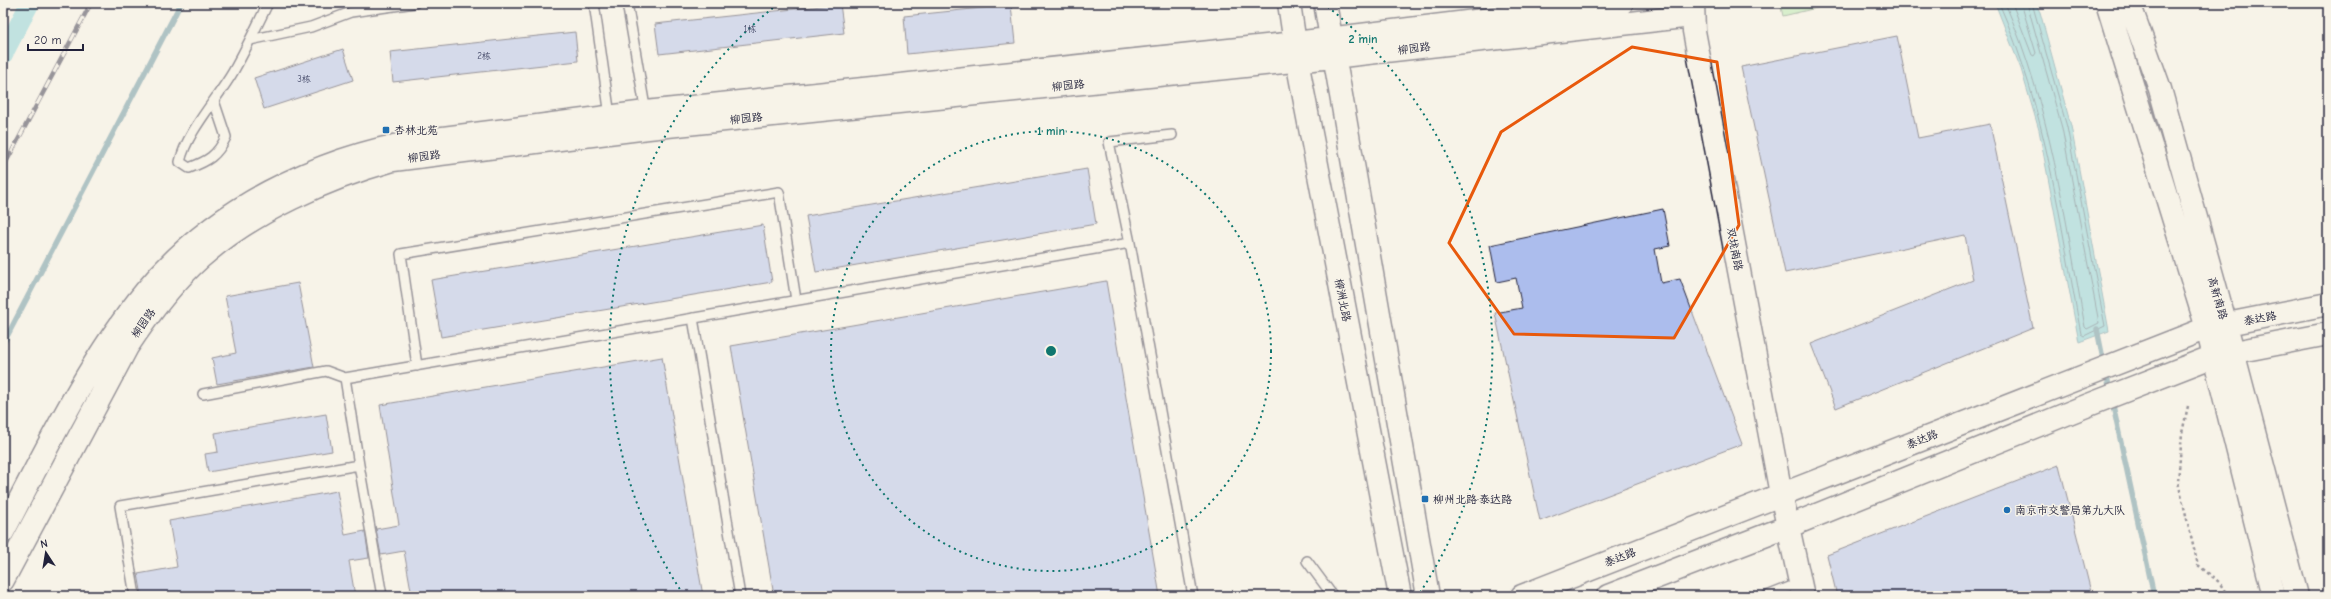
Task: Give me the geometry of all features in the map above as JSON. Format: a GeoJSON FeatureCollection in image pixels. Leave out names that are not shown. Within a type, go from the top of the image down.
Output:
{"type":"FeatureCollection","features":[{"type":"Feature","properties":{"kind":"street","name":"柳洲北路"},"geometry":{"type":"LineString","coordinates":[[1289,3],[1296,52],[1400,596]]}},
{"type":"Feature","properties":{"kind":"street"},"geometry":{"type":"LineString","coordinates":[[1325,3],[1428,596]]}},
{"type":"Feature","properties":{"kind":"street","name":"柳园路"},"geometry":{"type":"LineString","coordinates":[[1332,48],[1622,3]]}},
{"type":"Feature","properties":{"kind":"street","name":"高新南路"},"geometry":{"type":"LineString","coordinates":[[2107,3],[2216,326]]}},
{"type":"Feature","properties":{"kind":"street","name":"高新南路"},"geometry":{"type":"LineString","coordinates":[[2128,3],[2160,89],[2216,326],[2297,596]]}},
{"type":"Feature","properties":{"kind":"street","name":"柳园路"},"geometry":{"type":"LineString","coordinates":[[3,580],[127,347],[149,313],[200,258],[233,233],[321,184],[356,170],[393,160],[647,120],[1693,9]]}},
{"type":"Feature","properties":{"kind":"street","name":"双垅南路"},"geometry":{"type":"LineString","coordinates":[[1693,9],[1781,494],[1802,590]]}},
{"type":"Feature","properties":{"kind":"street","name":"柳园路"},"geometry":{"type":"LineString","coordinates":[[3,532],[56,432],[124,319],[147,289],[171,264],[228,217],[268,193],[315,169],[383,147],[611,125]]}},
{"type":"Feature","properties":{"kind":"street","name":"泰达路"},"geometry":{"type":"LineString","coordinates":[[1522,596],[2120,361],[2216,326],[2328,304]]}},
{"type":"Feature","properties":{"kind":"street"},"geometry":{"type":"LineString","coordinates":[[1608,596],[1788,527],[2086,406],[2224,354],[2328,334]]}},
{"type":"Feature","properties":{"kind":"street","name":"高新南路"},"geometry":{"type":"LineString","coordinates":[[2224,354],[2239,463],[2274,596]]}},
{"type":"Feature","properties":{"kind":"lane"},"geometry":{"type":"LineString","coordinates":[[214,101],[226,137],[219,151],[204,163],[189,168],[180,162],[183,151],[214,101],[233,72],[268,3]]}},
{"type":"Feature","properties":{"kind":"lane"},"geometry":{"type":"LineString","coordinates":[[250,40],[312,27],[351,12],[415,3]]}},
{"type":"Feature","properties":{"kind":"lane"},"geometry":{"type":"LineString","coordinates":[[594,3],[611,125]]}},
{"type":"Feature","properties":{"kind":"lane"},"geometry":{"type":"LineString","coordinates":[[627,3],[647,120]]}},
{"type":"Feature","properties":{"kind":"lane"},"geometry":{"type":"LineString","coordinates":[[1172,135],[1109,142],[1130,242],[1193,596]]}},
{"type":"Feature","properties":{"kind":"lane"},"geometry":{"type":"LineString","coordinates":[[418,366],[401,254],[779,192],[796,300]]}},
{"type":"Feature","properties":{"kind":"lane"},"geometry":{"type":"LineString","coordinates":[[203,394],[326,372],[345,378],[1130,242]]}},
{"type":"Feature","properties":{"kind":"lane"},"geometry":{"type":"LineString","coordinates":[[693,318],[740,596]]}},
{"type":"Feature","properties":{"kind":"lane"},"geometry":{"type":"LineString","coordinates":[[345,378],[382,596]]}},
{"type":"Feature","properties":{"kind":"lane"},"geometry":{"type":"LineString","coordinates":[[135,596],[120,506],[359,465]]}},
{"type":"Feature","properties":{"kind":"lane"},"geometry":{"type":"LineString","coordinates":[[1306,562],[1333,596]]}},
{"type":"Feature","properties":{"kind":"lane"},"geometry":{"type":"LineString","coordinates":[[1768,596],[1802,590]]}},
{"type":"Feature","properties":{"kind":"path"},"geometry":{"type":"LineString","coordinates":[[2188,406],[2182,433],[2178,482],[2198,565],[2219,582],[2228,596]]}},
{"type":"Feature","properties":{"kind":"highlighted area"},"geometry":{"type":"Polygon","coordinates":[[[1632,47],[1717,62],[1739,225],[1674,338],[1514,334],[1449,243],[1501,132],[1632,47]]]}},
{"type":"Feature","properties":{"kind":"green space"},"geometry":{"type":"Polygon","coordinates":[[[1780,3],[1820,3],[1821,7],[1783,16],[1780,3]]]}},
{"type":"Feature","properties":{"kind":"water"},"geometry":{"type":"Polygon","coordinates":[[[1995,3],[2035,3],[2040,12],[2071,126],[2109,331],[2079,342],[2039,130],[2021,69],[1995,3]]]}},
{"type":"Feature","properties":{"kind":"building"},"geometry":{"type":"Polygon","coordinates":[[[840,4],[844,33],[659,54],[655,24],[840,4]]]}},
{"type":"Feature","properties":{"kind":"building"},"geometry":{"type":"Polygon","coordinates":[[[1011,5],[1015,43],[907,54],[904,16],[1011,5]]]}},
{"type":"Feature","properties":{"kind":"building"},"geometry":{"type":"Polygon","coordinates":[[[575,32],[578,61],[393,82],[390,52],[575,32]]]}},
{"type":"Feature","properties":{"kind":"building"},"geometry":{"type":"Polygon","coordinates":[[[1897,36],[1918,138],[1990,124],[2033,328],[1836,408],[1811,344],[1973,280],[1965,235],[1785,273],[1741,67],[1897,36]]]}},
{"type":"Feature","properties":{"kind":"building"},"geometry":{"type":"Polygon","coordinates":[[[343,49],[353,80],[264,109],[254,78],[343,49]]]}},
{"type":"Feature","properties":{"kind":"building"},"geometry":{"type":"Polygon","coordinates":[[[1087,169],[1096,224],[816,272],[806,216],[1087,169]]]}},
{"type":"Feature","properties":{"kind":"building"},"geometry":{"type":"Polygon","coordinates":[[[1663,209],[1670,246],[1655,249],[1661,283],[1680,279],[1742,444],[1540,521],[1495,313],[1522,308],[1516,278],[1497,282],[1490,245],[1663,209]]]}},
{"type":"Feature","properties":{"kind":"building"},"geometry":{"type":"Polygon","coordinates":[[[763,225],[772,282],[441,337],[431,280],[763,225]]]}},
{"type":"Feature","properties":{"kind":"building"},"geometry":{"type":"Polygon","coordinates":[[[1106,281],[1160,596],[774,596],[731,346],[1106,281]]]}},
{"type":"Feature","properties":{"kind":"building"},"geometry":{"type":"Polygon","coordinates":[[[298,283],[314,367],[217,384],[212,358],[236,353],[225,296],[298,283]]]}},
{"type":"Feature","properties":{"kind":"building"},"geometry":{"type":"Polygon","coordinates":[[[662,357],[703,596],[412,596],[404,551],[381,555],[376,529],[399,525],[380,405],[662,357]]]}},
{"type":"Feature","properties":{"kind":"building"},"geometry":{"type":"Polygon","coordinates":[[[326,414],[332,451],[208,472],[205,454],[218,452],[215,433],[326,414]]]}},
{"type":"Feature","properties":{"kind":"building","name":"南京市交警局第九大队"},"geometry":{"type":"Polygon","coordinates":[[[2059,465],[2092,596],[1837,596],[1827,555],[2059,465]]]}},
{"type":"Feature","properties":{"kind":"building"},"geometry":{"type":"Polygon","coordinates":[[[337,491],[345,535],[365,531],[369,558],[349,561],[355,596],[142,596],[138,574],[177,567],[169,521],[337,491]]]}},
{"type":"Feature","properties":{"kind":"waterway"},"geometry":{"type":"LineString","coordinates":[[3,55],[30,3]]}},
{"type":"Feature","properties":{"kind":"waterway"},"geometry":{"type":"LineString","coordinates":[[3,344],[181,3]]}},
{"type":"Feature","properties":{"kind":"waterway"},"geometry":{"type":"LineString","coordinates":[[2097,329],[2104,364]]}},
{"type":"Feature","properties":{"kind":"waterway"},"geometry":{"type":"LineString","coordinates":[[2106,372],[2110,391]]}},
{"type":"Feature","properties":{"kind":"waterway"},"geometry":{"type":"LineString","coordinates":[[2112,401],[2154,596]]}},
{"type":"Feature","properties":{"kind":"railway"},"geometry":{"type":"LineString","coordinates":[[3,168],[91,3]]}},
{"type":"Feature","properties":{"kind":"place","name":"杏林北苑"},"geometry":{"type":"Point","coordinates":[386,130]}},
{"type":"Feature","properties":{"kind":"place","name":"柳州北路·泰达路"},"geometry":{"type":"Point","coordinates":[1425,499]}},
{"type":"Feature","properties":{"kind":"place","name":"南京市交警局第九大队"},"geometry":{"type":"Point","coordinates":[2007,510]}}]}
